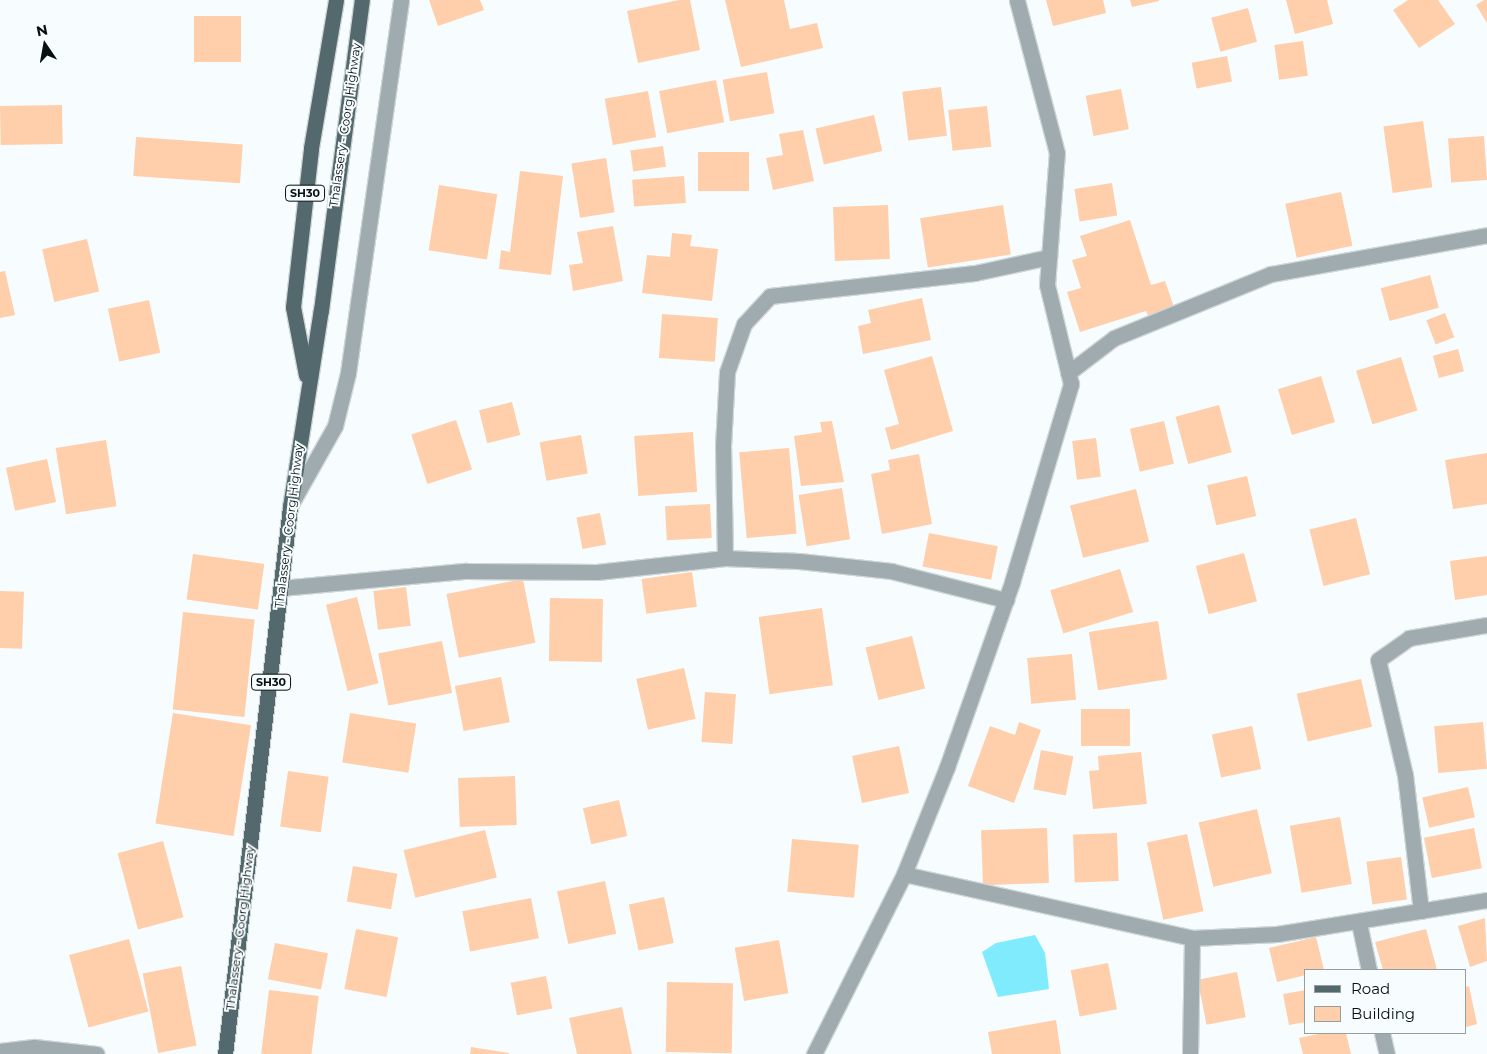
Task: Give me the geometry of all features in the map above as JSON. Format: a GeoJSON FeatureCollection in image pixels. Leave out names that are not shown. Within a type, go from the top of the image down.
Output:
{"type":"FeatureCollection","features":[{"type":"Feature","properties":{"kind":"main road","name":"SH30"},"geometry":{"type":"LineString","coordinates":[[308,386],[294,307],[310,158],[336,0]]}},
{"type":"Feature","properties":{"kind":"main road","name":"Thalassery - Coorg Highway"},"geometry":{"type":"LineString","coordinates":[[226,1054],[290,507],[362,0]]}},
{"type":"Feature","properties":{"kind":"street"},"geometry":{"type":"LineString","coordinates":[[290,507],[335,426],[348,373],[385,132],[401,0]]}},
{"type":"Feature","properties":{"kind":"street"},"geometry":{"type":"LineString","coordinates":[[814,1054],[904,874],[948,767],[1006,600],[1071,384],[1047,285],[1057,152],[1017,0]]}},
{"type":"Feature","properties":{"kind":"street"},"geometry":{"type":"LineString","coordinates":[[1068,373],[1114,338],[1270,274],[1487,235]]}},
{"type":"Feature","properties":{"kind":"street"},"geometry":{"type":"LineString","coordinates":[[725,558],[723,446],[727,372],[744,324],[770,296],[966,275],[1049,257]]}},
{"type":"Feature","properties":{"kind":"street"},"geometry":{"type":"LineString","coordinates":[[281,588],[466,570],[597,572],[725,558],[799,561],[891,571],[1006,600]]}},
{"type":"Feature","properties":{"kind":"street"},"geometry":{"type":"LineString","coordinates":[[1421,912],[1405,775],[1378,660],[1409,638],[1487,626]]}},
{"type":"Feature","properties":{"kind":"street"},"geometry":{"type":"LineString","coordinates":[[904,874],[1192,938],[1277,934],[1359,923],[1487,900]]}},
{"type":"Feature","properties":{"kind":"street"},"geometry":{"type":"LineString","coordinates":[[1359,923],[1369,969]]}},
{"type":"Feature","properties":{"kind":"street"},"geometry":{"type":"LineString","coordinates":[[1190,1054],[1192,938]]}},
{"type":"Feature","properties":{"kind":"street"},"geometry":{"type":"LineString","coordinates":[[1382,1034],[1387,1054]]}},
{"type":"Feature","properties":{"kind":"street"},"geometry":{"type":"LineString","coordinates":[[0,1051],[34,1047],[97,1054]]}},
{"type":"Feature","properties":{"kind":"shaded area"},"geometry":{"type":"Polygon","coordinates":[[[1035,935],[1045,953],[1049,989],[998,997],[982,952],[996,943],[1035,935]]]}},
{"type":"Feature","properties":{"kind":"building"},"geometry":{"type":"Polygon","coordinates":[[[429,0],[480,0],[484,10],[438,26],[429,0]]]}},
{"type":"Feature","properties":{"kind":"building"},"geometry":{"type":"Polygon","coordinates":[[[679,0],[690,0],[700,50],[638,63],[627,11],[679,0]]]}},
{"type":"Feature","properties":{"kind":"building"},"geometry":{"type":"Polygon","coordinates":[[[725,0],[784,0],[790,29],[817,23],[823,48],[741,67],[725,0]]]}},
{"type":"Feature","properties":{"kind":"building"},"geometry":{"type":"Polygon","coordinates":[[[1046,0],[1103,0],[1106,13],[1053,26],[1046,0]]]}},
{"type":"Feature","properties":{"kind":"building"},"geometry":{"type":"Polygon","coordinates":[[[1130,0],[1159,0],[1159,1],[1132,7],[1130,0]]]}},
{"type":"Feature","properties":{"kind":"building"},"geometry":{"type":"Polygon","coordinates":[[[1286,0],[1327,0],[1333,24],[1295,34],[1286,0]]]}},
{"type":"Feature","properties":{"kind":"building"},"geometry":{"type":"Polygon","coordinates":[[[1408,0],[1438,0],[1455,24],[1419,48],[1393,10],[1408,0]]]}},
{"type":"Feature","properties":{"kind":"building"},"geometry":{"type":"Polygon","coordinates":[[[1487,0],[1487,23],[1476,5],[1487,0]]]}},
{"type":"Feature","properties":{"kind":"building"},"geometry":{"type":"Polygon","coordinates":[[[1248,8],[1257,42],[1220,52],[1211,18],[1248,8]]]}},
{"type":"Feature","properties":{"kind":"building"},"geometry":{"type":"Polygon","coordinates":[[[194,16],[241,16],[241,62],[194,62],[194,16]]]}},
{"type":"Feature","properties":{"kind":"building"},"geometry":{"type":"Polygon","coordinates":[[[1303,41],[1308,76],[1279,80],[1274,45],[1303,41]]]}},
{"type":"Feature","properties":{"kind":"building"},"geometry":{"type":"Polygon","coordinates":[[[1227,56],[1232,82],[1197,88],[1192,63],[1227,56]]]}},
{"type":"Feature","properties":{"kind":"building"},"geometry":{"type":"Polygon","coordinates":[[[767,72],[774,113],[730,121],[723,80],[767,72]]]}},
{"type":"Feature","properties":{"kind":"building"},"geometry":{"type":"Polygon","coordinates":[[[716,80],[724,122],[667,133],[659,91],[716,80]]]}},
{"type":"Feature","properties":{"kind":"building"},"geometry":{"type":"Polygon","coordinates":[[[941,87],[947,136],[908,140],[902,92],[941,87]]]}},
{"type":"Feature","properties":{"kind":"building"},"geometry":{"type":"Polygon","coordinates":[[[1121,89],[1129,129],[1093,136],[1086,96],[1121,89]]]}},
{"type":"Feature","properties":{"kind":"building"},"geometry":{"type":"Polygon","coordinates":[[[648,91],[656,137],[613,145],[605,99],[648,91]]]}},
{"type":"Feature","properties":{"kind":"building"},"geometry":{"type":"Polygon","coordinates":[[[62,105],[63,144],[1,145],[0,106],[62,105]]]}},
{"type":"Feature","properties":{"kind":"building"},"geometry":{"type":"Polygon","coordinates":[[[987,106],[991,147],[952,151],[948,110],[987,106]]]}},
{"type":"Feature","properties":{"kind":"building"},"geometry":{"type":"Polygon","coordinates":[[[874,115],[882,151],[824,165],[816,128],[874,115]]]}},
{"type":"Feature","properties":{"kind":"building"},"geometry":{"type":"Polygon","coordinates":[[[1423,121],[1432,187],[1393,193],[1383,127],[1423,121]]]}},
{"type":"Feature","properties":{"kind":"building"},"geometry":{"type":"Polygon","coordinates":[[[803,130],[814,181],[773,190],[766,158],[783,155],[779,134],[803,130]]]}},
{"type":"Feature","properties":{"kind":"building"},"geometry":{"type":"Polygon","coordinates":[[[1484,136],[1487,180],[1451,182],[1448,139],[1484,136]]]}},
{"type":"Feature","properties":{"kind":"building"},"geometry":{"type":"Polygon","coordinates":[[[136,137],[243,144],[240,183],[133,176],[136,137]]]}},
{"type":"Feature","properties":{"kind":"building"},"geometry":{"type":"Polygon","coordinates":[[[663,146],[666,167],[633,171],[630,151],[663,146]]]}},
{"type":"Feature","properties":{"kind":"building"},"geometry":{"type":"Polygon","coordinates":[[[698,152],[749,152],[749,191],[698,191],[698,152]]]}},
{"type":"Feature","properties":{"kind":"building"},"geometry":{"type":"Polygon","coordinates":[[[606,158],[615,212],[580,218],[571,163],[606,158]]]}},
{"type":"Feature","properties":{"kind":"building"},"geometry":{"type":"Polygon","coordinates":[[[520,171],[563,176],[551,275],[499,269],[501,250],[510,252],[520,171]]]}},
{"type":"Feature","properties":{"kind":"building"},"geometry":{"type":"Polygon","coordinates":[[[684,176],[686,203],[634,207],[632,180],[684,176]]]}},
{"type":"Feature","properties":{"kind":"building"},"geometry":{"type":"Polygon","coordinates":[[[1112,183],[1117,216],[1080,222],[1074,189],[1112,183]]]}},
{"type":"Feature","properties":{"kind":"building"},"geometry":{"type":"Polygon","coordinates":[[[439,185],[497,194],[487,259],[429,250],[439,185]]]}},
{"type":"Feature","properties":{"kind":"building"},"geometry":{"type":"Polygon","coordinates":[[[1341,192],[1352,246],[1297,258],[1285,204],[1341,192]]]}},
{"type":"Feature","properties":{"kind":"building"},"geometry":{"type":"Polygon","coordinates":[[[888,205],[890,259],[835,261],[833,207],[888,205]]]}},
{"type":"Feature","properties":{"kind":"building"},"geometry":{"type":"Polygon","coordinates":[[[1003,205],[1011,254],[928,268],[920,218],[1003,205]]]}},
{"type":"Feature","properties":{"kind":"building"},"geometry":{"type":"Polygon","coordinates":[[[1130,220],[1151,285],[1165,281],[1175,310],[1149,318],[1146,311],[1080,332],[1067,292],[1081,288],[1072,260],[1087,256],[1080,236],[1130,220]]]}},
{"type":"Feature","properties":{"kind":"building"},"geometry":{"type":"Polygon","coordinates":[[[613,226],[623,281],[573,291],[569,265],[583,263],[577,232],[613,226]]]}},
{"type":"Feature","properties":{"kind":"building"},"geometry":{"type":"Polygon","coordinates":[[[672,233],[692,235],[690,246],[718,249],[712,301],[642,293],[647,255],[670,257],[672,233]]]}},
{"type":"Feature","properties":{"kind":"building"},"geometry":{"type":"Polygon","coordinates":[[[87,239],[99,292],[54,302],[42,249],[87,239]]]}},
{"type":"Feature","properties":{"kind":"building"},"geometry":{"type":"Polygon","coordinates":[[[5,271],[15,315],[0,318],[0,272],[5,271]]]}},
{"type":"Feature","properties":{"kind":"building"},"geometry":{"type":"Polygon","coordinates":[[[1430,275],[1439,308],[1390,321],[1381,288],[1430,275]]]}},
{"type":"Feature","properties":{"kind":"building"},"geometry":{"type":"Polygon","coordinates":[[[922,298],[931,340],[863,354],[858,326],[871,323],[868,310],[922,298]]]}},
{"type":"Feature","properties":{"kind":"building"},"geometry":{"type":"Polygon","coordinates":[[[149,300],[160,353],[119,362],[108,309],[149,300]]]}},
{"type":"Feature","properties":{"kind":"building"},"geometry":{"type":"Polygon","coordinates":[[[1445,313],[1454,337],[1436,344],[1426,320],[1445,313]]]}},
{"type":"Feature","properties":{"kind":"building"},"geometry":{"type":"Polygon","coordinates":[[[662,314],[718,318],[715,362],[659,358],[662,314]]]}},
{"type":"Feature","properties":{"kind":"building"},"geometry":{"type":"Polygon","coordinates":[[[1458,349],[1464,371],[1439,378],[1433,356],[1458,349]]]}},
{"type":"Feature","properties":{"kind":"building"},"geometry":{"type":"Polygon","coordinates":[[[932,356],[953,431],[891,450],[885,428],[899,424],[884,370],[932,356]]]}},
{"type":"Feature","properties":{"kind":"building"},"geometry":{"type":"Polygon","coordinates":[[[1401,357],[1417,411],[1372,424],[1356,371],[1401,357]]]}},
{"type":"Feature","properties":{"kind":"building"},"geometry":{"type":"Polygon","coordinates":[[[1321,376],[1335,422],[1292,435],[1278,389],[1321,376]]]}},
{"type":"Feature","properties":{"kind":"building"},"geometry":{"type":"Polygon","coordinates":[[[512,402],[520,435],[487,443],[479,410],[512,402]]]}},
{"type":"Feature","properties":{"kind":"building"},"geometry":{"type":"Polygon","coordinates":[[[1219,405],[1232,452],[1188,464],[1176,417],[1219,405]]]}},
{"type":"Feature","properties":{"kind":"building"},"geometry":{"type":"Polygon","coordinates":[[[456,420],[472,469],[427,484],[411,435],[456,420]]]}},
{"type":"Feature","properties":{"kind":"building"},"geometry":{"type":"Polygon","coordinates":[[[832,421],[844,482],[801,486],[794,436],[822,432],[820,422],[832,421]]]}},
{"type":"Feature","properties":{"kind":"building"},"geometry":{"type":"Polygon","coordinates":[[[1164,421],[1174,464],[1140,472],[1130,429],[1164,421]]]}},
{"type":"Feature","properties":{"kind":"building"},"geometry":{"type":"Polygon","coordinates":[[[693,432],[697,492],[638,496],[634,436],[693,432]]]}},
{"type":"Feature","properties":{"kind":"building"},"geometry":{"type":"Polygon","coordinates":[[[581,435],[588,473],[546,481],[540,442],[581,435]]]}},
{"type":"Feature","properties":{"kind":"building"},"geometry":{"type":"Polygon","coordinates":[[[1096,438],[1101,477],[1077,480],[1072,441],[1096,438]]]}},
{"type":"Feature","properties":{"kind":"building"},"geometry":{"type":"Polygon","coordinates":[[[106,440],[116,506],[66,514],[56,448],[106,440]]]}},
{"type":"Feature","properties":{"kind":"building"},"geometry":{"type":"Polygon","coordinates":[[[789,448],[796,534],[747,538],[739,452],[789,448]]]}},
{"type":"Feature","properties":{"kind":"building"},"geometry":{"type":"Polygon","coordinates":[[[1487,453],[1487,504],[1453,509],[1445,460],[1487,453]]]}},
{"type":"Feature","properties":{"kind":"building"},"geometry":{"type":"Polygon","coordinates":[[[919,454],[932,524],[882,534],[871,474],[890,470],[888,460],[919,454]]]}},
{"type":"Feature","properties":{"kind":"building"},"geometry":{"type":"Polygon","coordinates":[[[47,459],[56,502],[15,511],[6,468],[47,459]]]}},
{"type":"Feature","properties":{"kind":"building"},"geometry":{"type":"Polygon","coordinates":[[[1247,476],[1256,516],[1216,525],[1207,485],[1247,476]]]}},
{"type":"Feature","properties":{"kind":"building"},"geometry":{"type":"Polygon","coordinates":[[[842,488],[850,539],[807,546],[799,495],[842,488]]]}},
{"type":"Feature","properties":{"kind":"building"},"geometry":{"type":"Polygon","coordinates":[[[1136,489],[1149,541],[1083,558],[1070,505],[1136,489]]]}},
{"type":"Feature","properties":{"kind":"building"},"geometry":{"type":"Polygon","coordinates":[[[710,504],[712,538],[667,540],[665,506],[710,504]]]}},
{"type":"Feature","properties":{"kind":"building"},"geometry":{"type":"Polygon","coordinates":[[[600,513],[606,544],[583,549],[576,518],[600,513]]]}},
{"type":"Feature","properties":{"kind":"building"},"geometry":{"type":"Polygon","coordinates":[[[1356,518],[1370,574],[1323,586],[1309,530],[1356,518]]]}},
{"type":"Feature","properties":{"kind":"building"},"geometry":{"type":"Polygon","coordinates":[[[929,533],[998,546],[991,580],[923,566],[929,533]]]}},
{"type":"Feature","properties":{"kind":"building"},"geometry":{"type":"Polygon","coordinates":[[[1244,553],[1257,601],[1209,614],[1196,566],[1244,553]]]}},
{"type":"Feature","properties":{"kind":"building"},"geometry":{"type":"Polygon","coordinates":[[[193,554],[264,564],[258,610],[187,600],[193,554]]]}},
{"type":"Feature","properties":{"kind":"building"},"geometry":{"type":"Polygon","coordinates":[[[1487,556],[1487,595],[1455,600],[1450,561],[1487,556]]]}},
{"type":"Feature","properties":{"kind":"building"},"geometry":{"type":"Polygon","coordinates":[[[1120,569],[1133,612],[1063,633],[1050,590],[1120,569]]]}},
{"type":"Feature","properties":{"kind":"building"},"geometry":{"type":"Polygon","coordinates":[[[692,572],[697,607],[646,614],[641,579],[692,572]]]}},
{"type":"Feature","properties":{"kind":"building"},"geometry":{"type":"Polygon","coordinates":[[[523,579],[535,643],[459,658],[446,594],[523,579]]]}},
{"type":"Feature","properties":{"kind":"building"},"geometry":{"type":"Polygon","coordinates":[[[406,587],[411,626],[378,630],[373,591],[406,587]]]}},
{"type":"Feature","properties":{"kind":"building"},"geometry":{"type":"Polygon","coordinates":[[[0,591],[24,592],[22,649],[0,648],[0,591]]]}},
{"type":"Feature","properties":{"kind":"building"},"geometry":{"type":"Polygon","coordinates":[[[357,597],[379,683],[347,691],[326,605],[357,597]]]}},
{"type":"Feature","properties":{"kind":"building"},"geometry":{"type":"Polygon","coordinates":[[[550,598],[603,599],[602,662],[549,661],[550,598]]]}},
{"type":"Feature","properties":{"kind":"building"},"geometry":{"type":"Polygon","coordinates":[[[822,608],[833,685],[769,694],[759,617],[822,608]]]}},
{"type":"Feature","properties":{"kind":"building"},"geometry":{"type":"Polygon","coordinates":[[[183,612],[255,620],[244,717],[173,709],[183,612]]]}},
{"type":"Feature","properties":{"kind":"building"},"geometry":{"type":"Polygon","coordinates":[[[1158,621],[1167,679],[1098,690],[1089,632],[1158,621]]]}},
{"type":"Feature","properties":{"kind":"building"},"geometry":{"type":"Polygon","coordinates":[[[912,636],[925,688],[878,700],[865,648],[912,636]]]}},
{"type":"Feature","properties":{"kind":"building"},"geometry":{"type":"Polygon","coordinates":[[[442,641],[452,693],[388,705],[378,653],[442,641]]]}},
{"type":"Feature","properties":{"kind":"building"},"geometry":{"type":"Polygon","coordinates":[[[1072,654],[1076,700],[1031,704],[1027,658],[1072,654]]]}},
{"type":"Feature","properties":{"kind":"building"},"geometry":{"type":"Polygon","coordinates":[[[684,668],[696,719],[648,730],[636,679],[684,668]]]}},
{"type":"Feature","properties":{"kind":"building"},"geometry":{"type":"Polygon","coordinates":[[[501,677],[510,722],[464,731],[455,686],[501,677]]]}},
{"type":"Feature","properties":{"kind":"building"},"geometry":{"type":"Polygon","coordinates":[[[1361,679],[1372,727],[1308,742],[1297,694],[1361,679]]]}},
{"type":"Feature","properties":{"kind":"building"},"geometry":{"type":"Polygon","coordinates":[[[705,692],[736,694],[732,744],[702,742],[705,692]]]}},
{"type":"Feature","properties":{"kind":"building"},"geometry":{"type":"Polygon","coordinates":[[[1081,709],[1130,709],[1130,746],[1081,746],[1081,709]]]}},
{"type":"Feature","properties":{"kind":"building"},"geometry":{"type":"Polygon","coordinates":[[[173,713],[251,725],[234,836],[155,824],[173,713]]]}},
{"type":"Feature","properties":{"kind":"building"},"geometry":{"type":"Polygon","coordinates":[[[350,713],[416,723],[408,773],[342,762],[350,713]]]}},
{"type":"Feature","properties":{"kind":"building"},"geometry":{"type":"Polygon","coordinates":[[[1019,722],[1041,730],[1014,803],[968,786],[990,726],[1015,735],[1019,722]]]}},
{"type":"Feature","properties":{"kind":"building"},"geometry":{"type":"Polygon","coordinates":[[[1483,722],[1487,769],[1438,773],[1434,726],[1483,722]]]}},
{"type":"Feature","properties":{"kind":"building"},"geometry":{"type":"Polygon","coordinates":[[[1252,726],[1261,769],[1221,778],[1212,735],[1252,726]]]}},
{"type":"Feature","properties":{"kind":"building"},"geometry":{"type":"Polygon","coordinates":[[[899,746],[909,793],[862,803],[852,756],[899,746]]]}},
{"type":"Feature","properties":{"kind":"building"},"geometry":{"type":"Polygon","coordinates":[[[1041,750],[1073,756],[1066,796],[1033,789],[1041,750]]]}},
{"type":"Feature","properties":{"kind":"building"},"geometry":{"type":"Polygon","coordinates":[[[1141,752],[1147,804],[1093,809],[1089,771],[1099,770],[1098,756],[1141,752]]]}},
{"type":"Feature","properties":{"kind":"building"},"geometry":{"type":"Polygon","coordinates":[[[288,771],[329,777],[321,832],[280,826],[288,771]]]}},
{"type":"Feature","properties":{"kind":"building"},"geometry":{"type":"Polygon","coordinates":[[[515,776],[517,825],[460,827],[458,778],[515,776]]]}},
{"type":"Feature","properties":{"kind":"building"},"geometry":{"type":"Polygon","coordinates":[[[1468,787],[1475,817],[1429,828],[1422,798],[1468,787]]]}},
{"type":"Feature","properties":{"kind":"building"},"geometry":{"type":"Polygon","coordinates":[[[619,800],[627,836],[591,844],[583,808],[619,800]]]}},
{"type":"Feature","properties":{"kind":"building"},"geometry":{"type":"Polygon","coordinates":[[[1257,809],[1272,873],[1213,887],[1199,822],[1257,809]]]}},
{"type":"Feature","properties":{"kind":"building"},"geometry":{"type":"Polygon","coordinates":[[[1340,817],[1352,884],[1302,893],[1290,826],[1340,817]]]}},
{"type":"Feature","properties":{"kind":"building"},"geometry":{"type":"Polygon","coordinates":[[[1047,828],[1049,883],[983,885],[981,830],[1047,828]]]}},
{"type":"Feature","properties":{"kind":"building"},"geometry":{"type":"Polygon","coordinates":[[[1474,828],[1482,868],[1432,878],[1424,838],[1474,828]]]}},
{"type":"Feature","properties":{"kind":"building"},"geometry":{"type":"Polygon","coordinates":[[[485,830],[497,878],[415,898],[403,850],[485,830]]]}},
{"type":"Feature","properties":{"kind":"building"},"geometry":{"type":"Polygon","coordinates":[[[1117,833],[1119,881],[1075,883],[1073,835],[1117,833]]]}},
{"type":"Feature","properties":{"kind":"building"},"geometry":{"type":"Polygon","coordinates":[[[1187,834],[1203,911],[1163,920],[1147,843],[1187,834]]]}},
{"type":"Feature","properties":{"kind":"building"},"geometry":{"type":"Polygon","coordinates":[[[792,839],[859,845],[854,898],[787,892],[792,839]]]}},
{"type":"Feature","properties":{"kind":"building"},"geometry":{"type":"Polygon","coordinates":[[[163,841],[183,917],[138,929],[118,853],[163,841]]]}},
{"type":"Feature","properties":{"kind":"building"},"geometry":{"type":"Polygon","coordinates":[[[1401,857],[1407,900],[1372,904],[1366,862],[1401,857]]]}},
{"type":"Feature","properties":{"kind":"building"},"geometry":{"type":"Polygon","coordinates":[[[353,866],[397,874],[391,909],[347,901],[353,866]]]}},
{"type":"Feature","properties":{"kind":"building"},"geometry":{"type":"Polygon","coordinates":[[[605,881],[616,934],[568,944],[557,891],[605,881]]]}},
{"type":"Feature","properties":{"kind":"building"},"geometry":{"type":"Polygon","coordinates":[[[664,897],[674,943],[639,950],[629,904],[664,897]]]}},
{"type":"Feature","properties":{"kind":"building"},"geometry":{"type":"Polygon","coordinates":[[[531,898],[539,938],[470,952],[462,911],[531,898]]]}},
{"type":"Feature","properties":{"kind":"building"},"geometry":{"type":"Polygon","coordinates":[[[1485,918],[1487,961],[1470,967],[1458,926],[1485,918]]]}},
{"type":"Feature","properties":{"kind":"building"},"geometry":{"type":"Polygon","coordinates":[[[356,929],[398,937],[387,997],[344,989],[356,929]]]}},
{"type":"Feature","properties":{"kind":"building"},"geometry":{"type":"Polygon","coordinates":[[[1426,929],[1437,969],[1383,969],[1375,942],[1426,929]]]}},
{"type":"Feature","properties":{"kind":"building"},"geometry":{"type":"Polygon","coordinates":[[[1316,937],[1324,969],[1304,969],[1304,975],[1277,982],[1269,948],[1316,937]]]}},
{"type":"Feature","properties":{"kind":"building"},"geometry":{"type":"Polygon","coordinates":[[[129,939],[148,1011],[89,1027],[69,955],[129,939]]]}},
{"type":"Feature","properties":{"kind":"building"},"geometry":{"type":"Polygon","coordinates":[[[779,940],[788,993],[744,1001],[735,948],[779,940]]]}},
{"type":"Feature","properties":{"kind":"building"},"geometry":{"type":"Polygon","coordinates":[[[275,943],[328,953],[321,990],[268,979],[275,943]]]}},
{"type":"Feature","properties":{"kind":"building"},"geometry":{"type":"Polygon","coordinates":[[[1108,963],[1117,1009],[1080,1016],[1071,970],[1108,963]]]}},
{"type":"Feature","properties":{"kind":"building"},"geometry":{"type":"Polygon","coordinates":[[[181,966],[196,1046],[158,1053],[143,973],[181,966]]]}},
{"type":"Feature","properties":{"kind":"building"},"geometry":{"type":"Polygon","coordinates":[[[1237,972],[1246,1017],[1207,1025],[1198,980],[1237,972]]]}},
{"type":"Feature","properties":{"kind":"building"},"geometry":{"type":"Polygon","coordinates":[[[546,976],[552,1008],[517,1015],[511,983],[546,976]]]}},
{"type":"Feature","properties":{"kind":"building"},"geometry":{"type":"Polygon","coordinates":[[[667,982],[733,983],[732,1053],[666,1052],[667,982]]]}},
{"type":"Feature","properties":{"kind":"building"},"geometry":{"type":"Polygon","coordinates":[[[1469,986],[1477,1024],[1467,1027],[1467,987],[1469,986]]]}},
{"type":"Feature","properties":{"kind":"building"},"geometry":{"type":"Polygon","coordinates":[[[269,990],[319,996],[312,1054],[261,1054],[269,990]]]}},
{"type":"Feature","properties":{"kind":"building"},"geometry":{"type":"Polygon","coordinates":[[[1304,990],[1304,1022],[1289,1025],[1283,994],[1304,990]]]}},
{"type":"Feature","properties":{"kind":"building"},"geometry":{"type":"Polygon","coordinates":[[[622,1007],[632,1054],[577,1054],[569,1018],[622,1007]]]}},
{"type":"Feature","properties":{"kind":"building"},"geometry":{"type":"Polygon","coordinates":[[[1056,1020],[1061,1054],[992,1054],[988,1032],[1056,1020]]]}},
{"type":"Feature","properties":{"kind":"building"},"geometry":{"type":"Polygon","coordinates":[[[1318,1034],[1346,1034],[1351,1054],[1303,1054],[1299,1038],[1318,1034]]]}},
{"type":"Feature","properties":{"kind":"building"},"geometry":{"type":"Polygon","coordinates":[[[471,1047],[509,1053],[509,1054],[470,1054],[471,1047]]]}}]}
